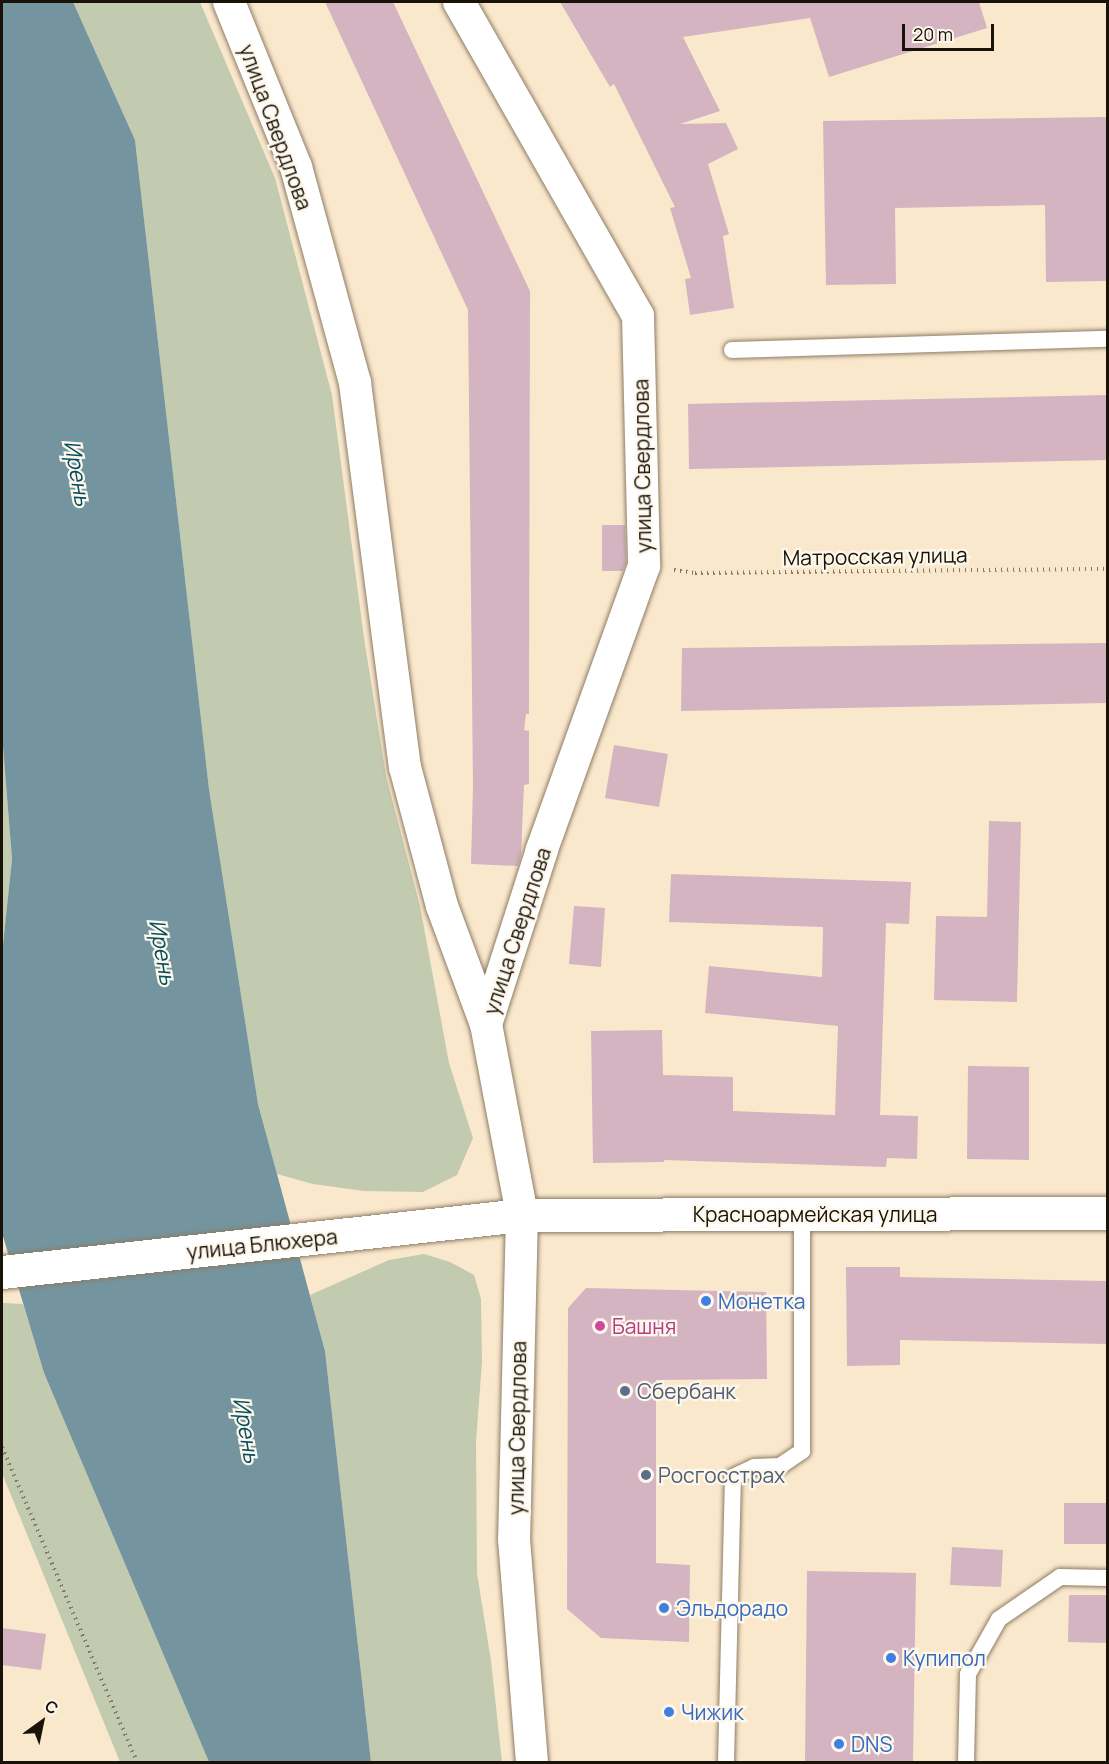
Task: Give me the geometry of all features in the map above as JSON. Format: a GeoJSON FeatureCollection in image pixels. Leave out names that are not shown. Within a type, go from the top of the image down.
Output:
{"type":"FeatureCollection","features":[{"type":"Feature","properties":{"kind":"street","name":"улица Свердлова"},"geometry":{"type":"LineString","coordinates":[[229,2],[296,167],[355,384],[405,767],[442,906],[486,1024],[522,1215],[514,1539],[532,1762]]}},
{"type":"Feature","properties":{"kind":"street","name":"улица Свердлова"},"geometry":{"type":"LineString","coordinates":[[459,2],[639,316],[644,566],[542,850],[486,1024]]}},
{"type":"Feature","properties":{"kind":"street","name":"Красноармейская улица"},"geometry":{"type":"LineString","coordinates":[[522,1215],[1107,1213]]}},
{"type":"Feature","properties":{"kind":"street","name":"улица Блюхера"},"geometry":{"type":"LineString","coordinates":[[2,1272],[522,1215]]}},
{"type":"Feature","properties":{"kind":"lane"},"geometry":{"type":"LineString","coordinates":[[732,350],[1107,339]]}},
{"type":"Feature","properties":{"kind":"lane"},"geometry":{"type":"LineString","coordinates":[[726,1762],[733,1477],[754,1467],[780,1466],[802,1451],[802,1214]]}},
{"type":"Feature","properties":{"kind":"lane"},"geometry":{"type":"LineString","coordinates":[[966,1762],[968,1674],[999,1619],[1060,1577],[1107,1578]]}},
{"type":"Feature","properties":{"kind":"path","name":"Матросская улица"},"geometry":{"type":"LineString","coordinates":[[644,566],[695,573],[1107,569]]}},
{"type":"Feature","properties":{"kind":"path"},"geometry":{"type":"LineString","coordinates":[[2,1447],[137,1762]]}},
{"type":"Feature","properties":{"kind":"green space"},"geometry":{"type":"Polygon","coordinates":[[[73,2],[200,2],[275,178],[332,395],[364,638],[386,776],[420,906],[449,1063],[473,1138],[457,1175],[423,1192],[364,1191],[313,1184],[277,1174],[258,1104],[209,789],[135,140],[73,2]]]}},
{"type":"Feature","properties":{"kind":"green space"},"geometry":{"type":"Polygon","coordinates":[[[2,734],[12,859],[2,954],[2,734]]]}},
{"type":"Feature","properties":{"kind":"green space"},"geometry":{"type":"Polygon","coordinates":[[[424,1254],[450,1262],[474,1275],[481,1299],[482,1362],[476,1441],[477,1573],[491,1661],[502,1762],[371,1762],[325,1351],[310,1295],[389,1260],[424,1254]]]}},
{"type":"Feature","properties":{"kind":"green space"},"geometry":{"type":"Polygon","coordinates":[[[2,1303],[23,1304],[44,1373],[209,1762],[120,1762],[2,1473],[2,1303]]]}},
{"type":"Feature","properties":{"kind":"water","name":"Ирень"},"geometry":{"type":"Polygon","coordinates":[[[2,2],[73,2],[135,140],[209,789],[258,1104],[325,1351],[371,1762],[209,1762],[44,1373],[2,1233],[2,954],[12,859],[2,734],[2,2]]]}},
{"type":"Feature","properties":{"kind":"building"},"geometry":{"type":"Polygon","coordinates":[[[325,2],[393,2],[530,291],[529,714],[526,714],[524,730],[529,731],[529,784],[524,785],[521,855],[518,866],[471,864],[473,786],[468,310],[325,2]]]}},
{"type":"Feature","properties":{"kind":"building"},"geometry":{"type":"Polygon","coordinates":[[[560,2],[979,2],[987,28],[829,77],[810,18],[683,37],[720,111],[680,124],[726,123],[738,149],[708,164],[729,234],[723,236],[734,308],[690,315],[685,279],[691,278],[670,208],[675,207],[614,84],[610,87],[560,2]]]}},
{"type":"Feature","properties":{"kind":"building"},"geometry":{"type":"Polygon","coordinates":[[[1107,117],[1107,281],[1046,282],[1045,205],[895,208],[896,284],[826,285],[823,121],[1107,117]]]}},
{"type":"Feature","properties":{"kind":"building"},"geometry":{"type":"Polygon","coordinates":[[[1107,395],[1107,460],[689,469],[688,404],[1107,395]]]}},
{"type":"Feature","properties":{"kind":"building"},"geometry":{"type":"Polygon","coordinates":[[[602,525],[625,525],[626,563],[623,571],[602,571],[602,525]]]}},
{"type":"Feature","properties":{"kind":"building"},"geometry":{"type":"Polygon","coordinates":[[[1107,643],[1107,703],[681,711],[682,648],[1107,643]]]}},
{"type":"Feature","properties":{"kind":"building"},"geometry":{"type":"Polygon","coordinates":[[[614,745],[668,754],[659,807],[605,798],[614,745]]]}},
{"type":"Feature","properties":{"kind":"building"},"geometry":{"type":"Polygon","coordinates":[[[989,821],[1021,822],[1017,1002],[934,1000],[936,916],[987,917],[989,821]]]}},
{"type":"Feature","properties":{"kind":"building"},"geometry":{"type":"Polygon","coordinates":[[[671,874],[911,882],[909,924],[886,923],[880,1115],[918,1116],[917,1159],[887,1158],[886,1167],[664,1160],[664,1162],[593,1163],[591,1031],[662,1030],[663,1075],[733,1077],[733,1111],[835,1115],[838,1026],[705,1013],[709,966],[822,977],[823,927],[669,922],[671,874]]]}},
{"type":"Feature","properties":{"kind":"building"},"geometry":{"type":"Polygon","coordinates":[[[574,906],[605,908],[601,967],[569,964],[574,906]]]}},
{"type":"Feature","properties":{"kind":"building"},"geometry":{"type":"Polygon","coordinates":[[[968,1066],[1029,1067],[1029,1160],[967,1159],[968,1066]]]}},
{"type":"Feature","properties":{"kind":"building"},"geometry":{"type":"Polygon","coordinates":[[[846,1267],[900,1267],[900,1277],[1107,1281],[1107,1344],[900,1340],[900,1365],[847,1366],[846,1267]]]}},
{"type":"Feature","properties":{"kind":"building","name":"Башня"},"geometry":{"type":"Polygon","coordinates":[[[586,1288],[766,1292],[767,1379],[656,1380],[656,1563],[690,1565],[689,1642],[601,1638],[567,1609],[568,1308],[586,1288]]]}},
{"type":"Feature","properties":{"kind":"building"},"geometry":{"type":"Polygon","coordinates":[[[1064,1503],[1107,1503],[1107,1544],[1064,1544],[1064,1503]]]}},
{"type":"Feature","properties":{"kind":"building"},"geometry":{"type":"Polygon","coordinates":[[[952,1547],[1003,1550],[1001,1587],[950,1585],[952,1547]]]}},
{"type":"Feature","properties":{"kind":"building"},"geometry":{"type":"Polygon","coordinates":[[[807,1571],[916,1573],[913,1762],[805,1762],[807,1571]]]}},
{"type":"Feature","properties":{"kind":"building"},"geometry":{"type":"Polygon","coordinates":[[[1069,1595],[1107,1595],[1107,1643],[1068,1642],[1069,1595]]]}},
{"type":"Feature","properties":{"kind":"building"},"geometry":{"type":"Polygon","coordinates":[[[2,1628],[46,1634],[41,1670],[2,1665],[2,1628]]]}},
{"type":"Feature","properties":{"kind":"place","name":"Монетка"},"geometry":{"type":"Point","coordinates":[706,1301]}},
{"type":"Feature","properties":{"kind":"place","name":"Башня"},"geometry":{"type":"Point","coordinates":[600,1326]}},
{"type":"Feature","properties":{"kind":"place","name":"Сбербанк"},"geometry":{"type":"Point","coordinates":[625,1391]}},
{"type":"Feature","properties":{"kind":"place","name":"Росгосстрах"},"geometry":{"type":"Point","coordinates":[646,1475]}},
{"type":"Feature","properties":{"kind":"place","name":"Эльдорадо"},"geometry":{"type":"Point","coordinates":[664,1608]}},
{"type":"Feature","properties":{"kind":"place","name":"Купипол"},"geometry":{"type":"Point","coordinates":[891,1658]}},
{"type":"Feature","properties":{"kind":"place","name":"Чижик"},"geometry":{"type":"Point","coordinates":[669,1712]}},
{"type":"Feature","properties":{"kind":"place","name":"DNS"},"geometry":{"type":"Point","coordinates":[839,1744]}}]}
